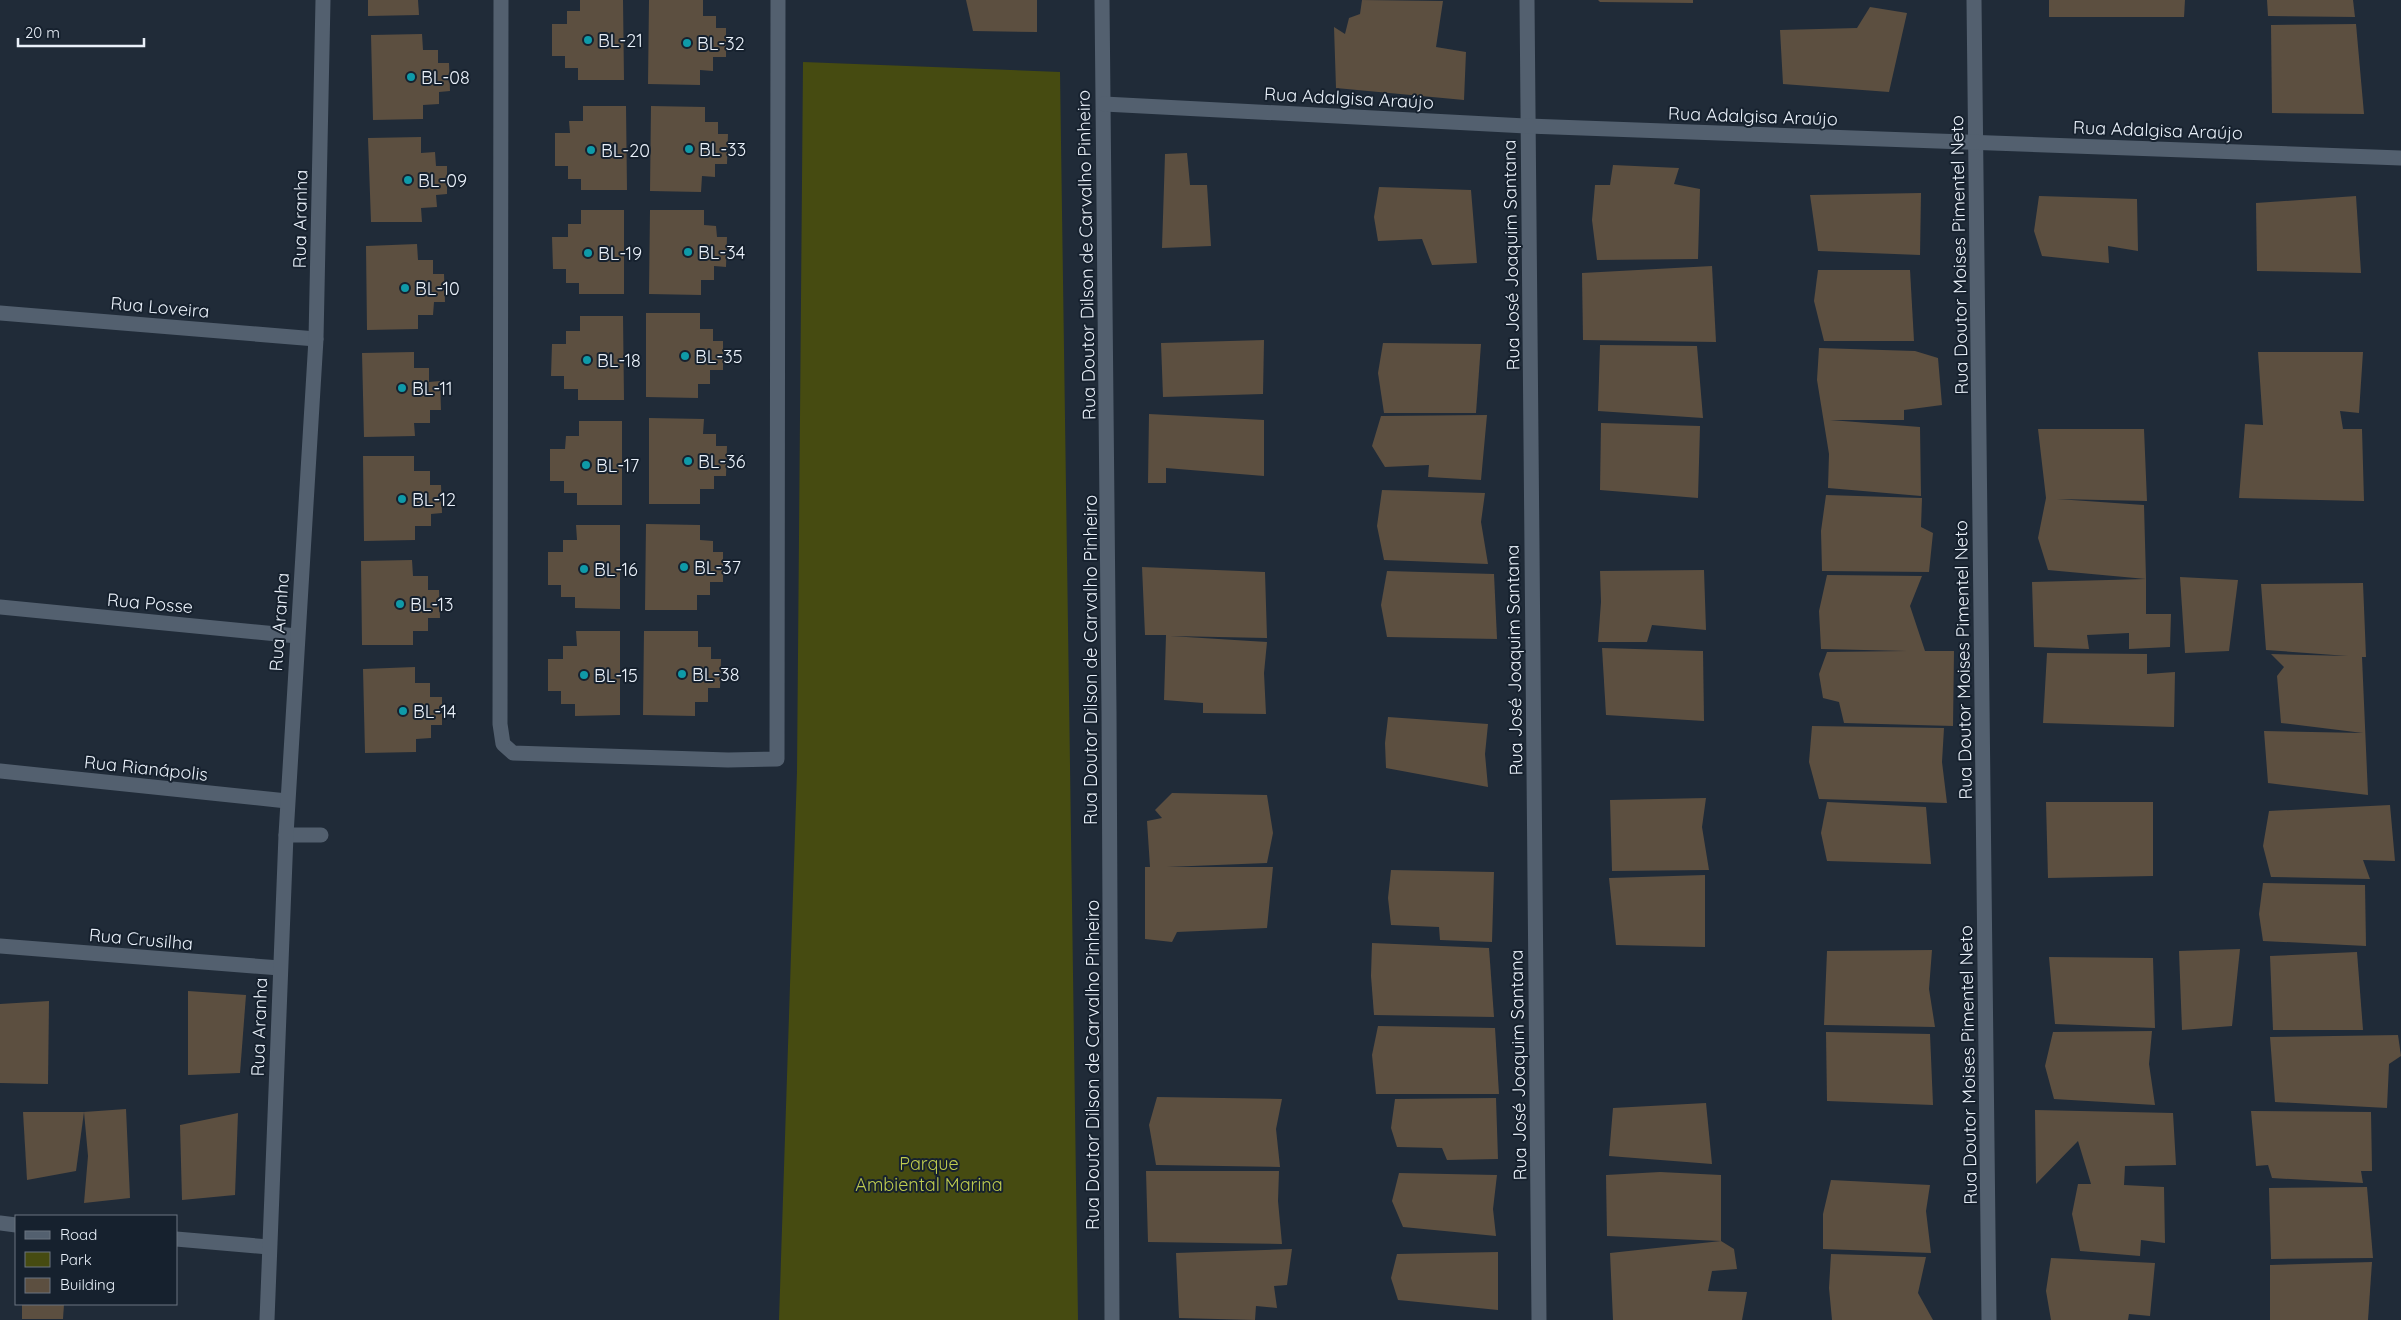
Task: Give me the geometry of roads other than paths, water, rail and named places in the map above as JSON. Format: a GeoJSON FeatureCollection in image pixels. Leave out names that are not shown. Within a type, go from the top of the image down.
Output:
{"type":"FeatureCollection","features":[{"type":"Feature","properties":{"kind":"street","name":"Rua Aranha"},"geometry":{"type":"LineString","coordinates":[[267,1320],[287,801],[316,339],[322,0]]}},
{"type":"Feature","properties":{"kind":"street"},"geometry":{"type":"LineString","coordinates":[[501,0],[500,724],[504,744],[513,753],[728,760],[777,759],[778,0]]}},
{"type":"Feature","properties":{"kind":"street","name":"Rua Doutor Dilson de Carvalho Pinheiro"},"geometry":{"type":"LineString","coordinates":[[1102,0],[1112,1320]]}},
{"type":"Feature","properties":{"kind":"street","name":"Rua José Joaquim Santana"},"geometry":{"type":"LineString","coordinates":[[1527,0],[1539,1320]]}},
{"type":"Feature","properties":{"kind":"street","name":"Rua Doutor Moises Pimentel Neto"},"geometry":{"type":"LineString","coordinates":[[1974,0],[1989,1320]]}},
{"type":"Feature","properties":{"kind":"street","name":"Rua Adalgisa Araújo"},"geometry":{"type":"LineString","coordinates":[[1104,104],[1528,126],[2401,158]]}},
{"type":"Feature","properties":{"kind":"street","name":"Rua Loveira"},"geometry":{"type":"LineString","coordinates":[[0,313],[316,339]]}},
{"type":"Feature","properties":{"kind":"street","name":"Rua Posse"},"geometry":{"type":"LineString","coordinates":[[0,607],[297,636]]}},
{"type":"Feature","properties":{"kind":"street","name":"Rua Rianápolis"},"geometry":{"type":"LineString","coordinates":[[0,771],[287,801]]}},
{"type":"Feature","properties":{"kind":"street"},"geometry":{"type":"LineString","coordinates":[[286,835],[321,834]]}},
{"type":"Feature","properties":{"kind":"street","name":"Rua Crusilha"},"geometry":{"type":"LineString","coordinates":[[0,946],[280,968]]}},
{"type":"Feature","properties":{"kind":"street"},"geometry":{"type":"LineString","coordinates":[[0,1223],[15,1225]]}},
{"type":"Feature","properties":{"kind":"street"},"geometry":{"type":"LineString","coordinates":[[178,1239],[269,1247]]}},
{"type":"Feature","properties":{"kind":"place","name":"BL-21"},"geometry":{"type":"Point","coordinates":[588,40]}},
{"type":"Feature","properties":{"kind":"place","name":"BL-32"},"geometry":{"type":"Point","coordinates":[687,43]}},
{"type":"Feature","properties":{"kind":"place","name":"BL-08"},"geometry":{"type":"Point","coordinates":[411,77]}},
{"type":"Feature","properties":{"kind":"place","name":"BL-33"},"geometry":{"type":"Point","coordinates":[689,149]}},
{"type":"Feature","properties":{"kind":"place","name":"BL-20"},"geometry":{"type":"Point","coordinates":[591,150]}},
{"type":"Feature","properties":{"kind":"place","name":"BL-09"},"geometry":{"type":"Point","coordinates":[408,180]}},
{"type":"Feature","properties":{"kind":"place","name":"BL-34"},"geometry":{"type":"Point","coordinates":[688,252]}},
{"type":"Feature","properties":{"kind":"place","name":"BL-19"},"geometry":{"type":"Point","coordinates":[588,253]}},
{"type":"Feature","properties":{"kind":"place","name":"BL-10"},"geometry":{"type":"Point","coordinates":[405,288]}},
{"type":"Feature","properties":{"kind":"place","name":"BL-35"},"geometry":{"type":"Point","coordinates":[685,356]}},
{"type":"Feature","properties":{"kind":"place","name":"BL-18"},"geometry":{"type":"Point","coordinates":[587,360]}},
{"type":"Feature","properties":{"kind":"place","name":"BL-11"},"geometry":{"type":"Point","coordinates":[402,388]}},
{"type":"Feature","properties":{"kind":"place","name":"BL-36"},"geometry":{"type":"Point","coordinates":[688,461]}},
{"type":"Feature","properties":{"kind":"place","name":"BL-17"},"geometry":{"type":"Point","coordinates":[586,465]}},
{"type":"Feature","properties":{"kind":"place","name":"BL-12"},"geometry":{"type":"Point","coordinates":[402,499]}},
{"type":"Feature","properties":{"kind":"place","name":"BL-37"},"geometry":{"type":"Point","coordinates":[684,567]}},
{"type":"Feature","properties":{"kind":"place","name":"BL-16"},"geometry":{"type":"Point","coordinates":[584,569]}},
{"type":"Feature","properties":{"kind":"place","name":"BL-13"},"geometry":{"type":"Point","coordinates":[400,604]}},
{"type":"Feature","properties":{"kind":"place","name":"BL-38"},"geometry":{"type":"Point","coordinates":[682,674]}},
{"type":"Feature","properties":{"kind":"place","name":"BL-15"},"geometry":{"type":"Point","coordinates":[584,675]}},
{"type":"Feature","properties":{"kind":"place","name":"BL-14"},"geometry":{"type":"Point","coordinates":[403,711]}},
{"type":"Feature","properties":{"kind":"park label","name":"Parque Ambiental Marina"},"geometry":{"type":"Point","coordinates":[929,1173]}}]}
